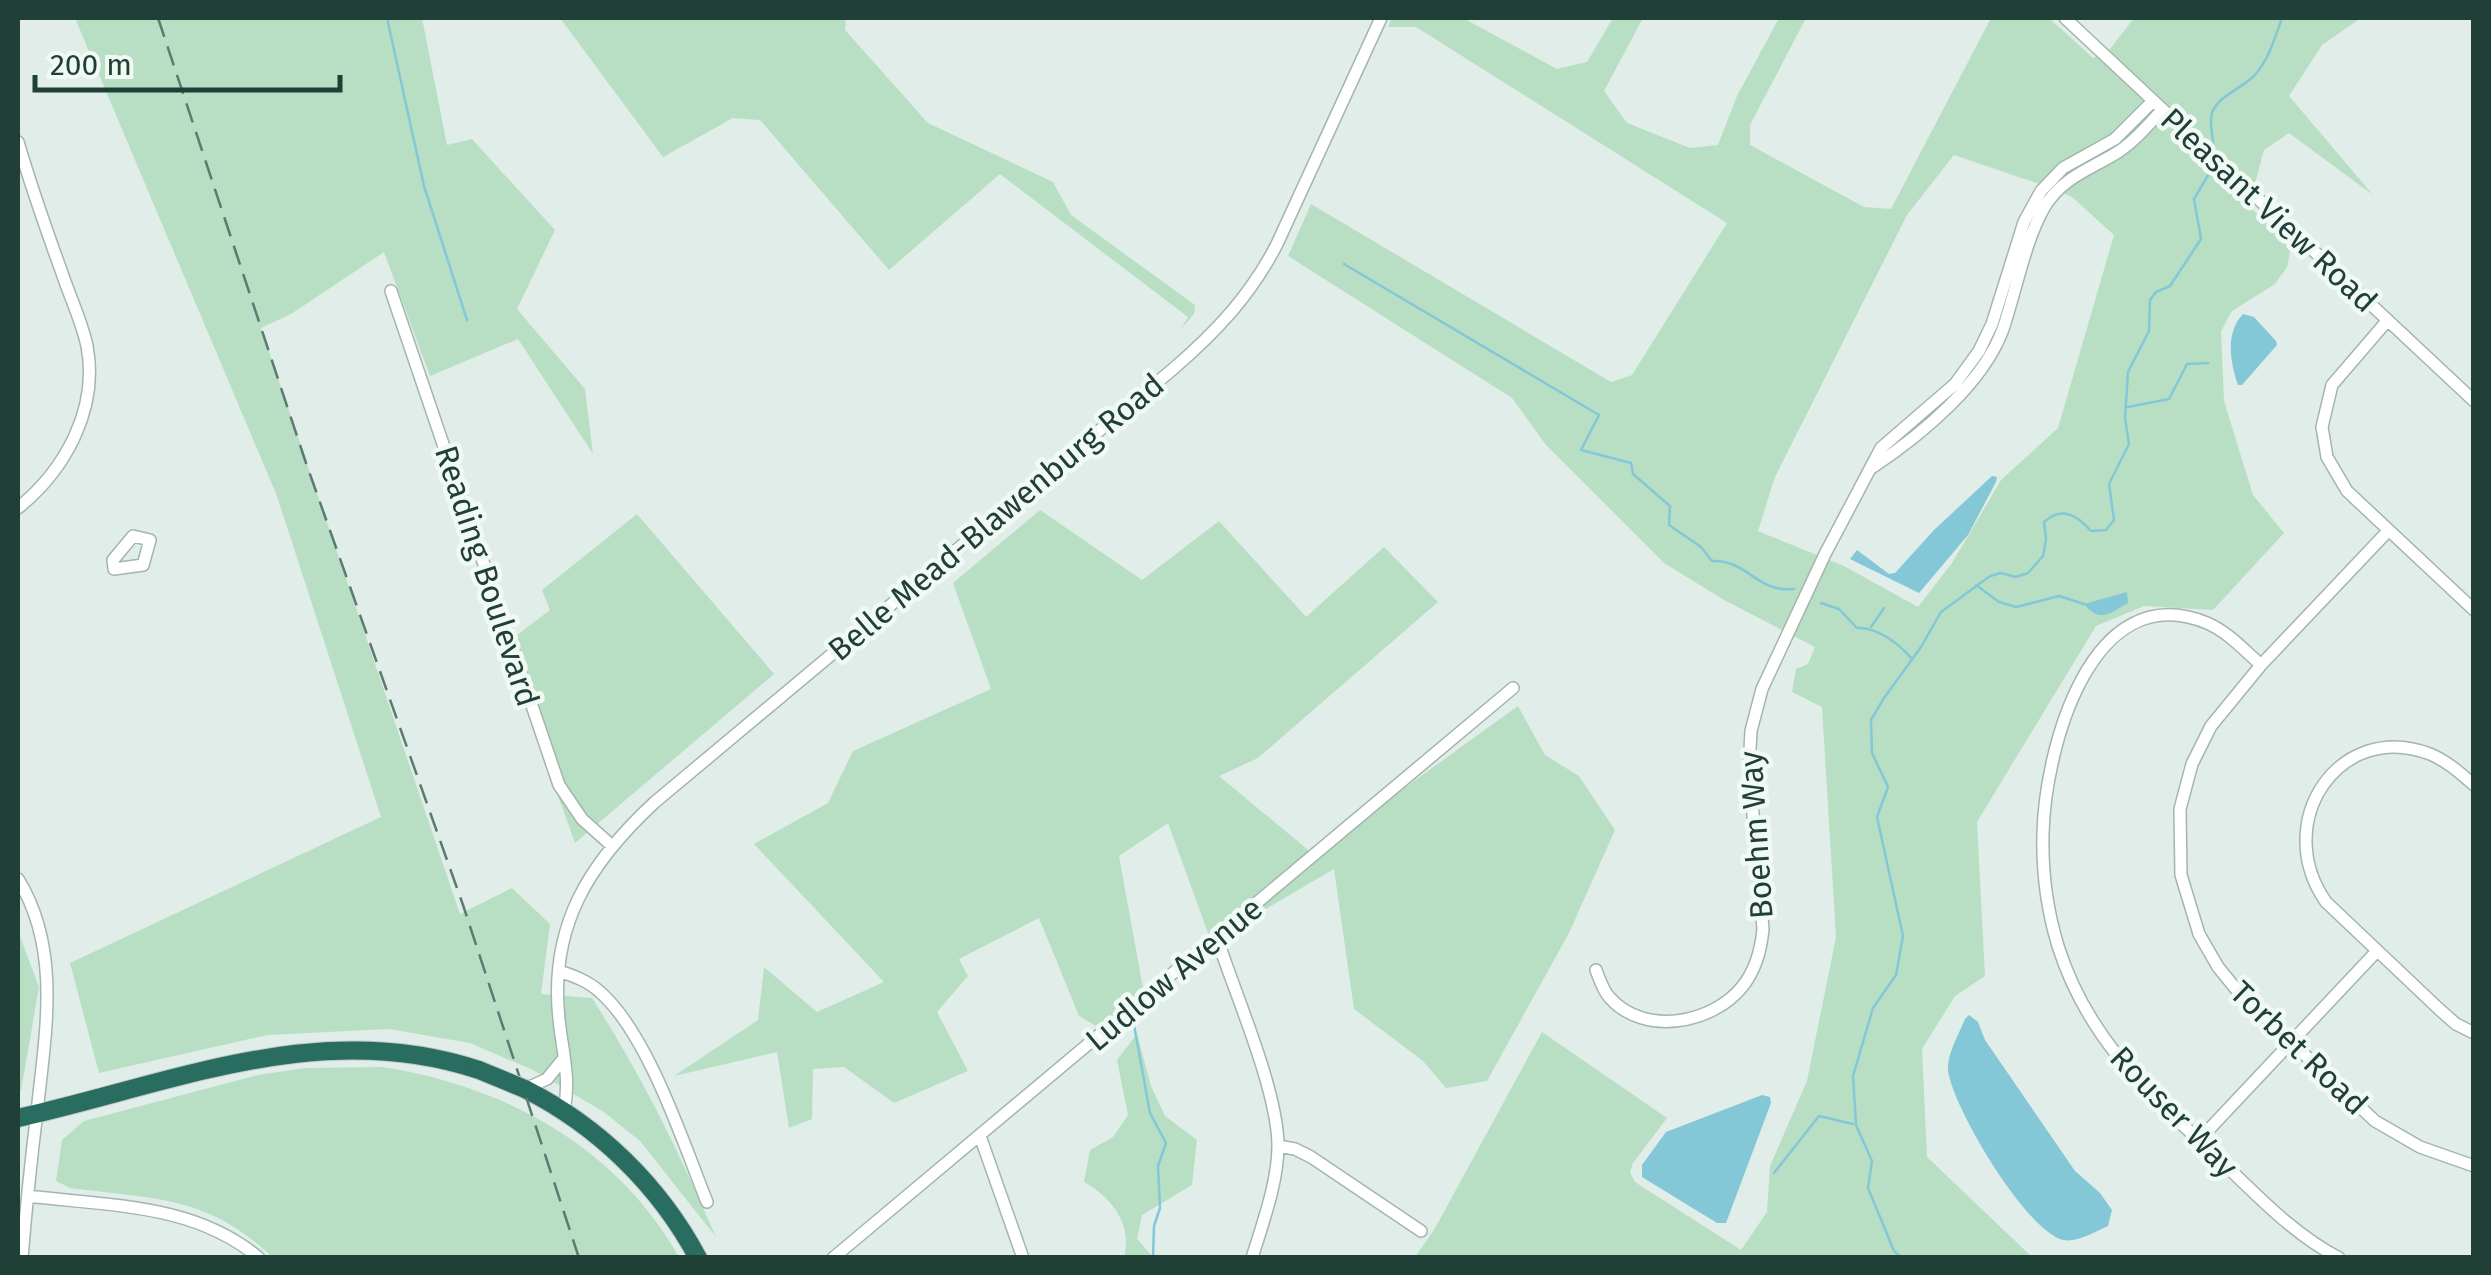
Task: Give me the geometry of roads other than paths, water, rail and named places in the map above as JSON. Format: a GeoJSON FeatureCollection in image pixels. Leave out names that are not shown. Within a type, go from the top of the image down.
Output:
{"type":"FeatureCollection","features":[{"type":"Feature","properties":{"kind":"highway"},"geometry":{"type":"LineString","coordinates":[[27,1115],[216,1065],[284,1052],[366,1048],[454,1062],[525,1089],[583,1124],[640,1176],[698,1258]]}},
{"type":"Feature","properties":{"kind":"street","name":"Belle Mead-Blawenburg Road"},"geometry":{"type":"LineString","coordinates":[[564,1110],[569,1088],[559,1018],[558,971],[572,913],[611,845],[654,802],[1229,318],[1262,273],[1277,244],[1381,18]]}},
{"type":"Feature","properties":{"kind":"street","name":"Pleasant View Road"},"geometry":{"type":"LineString","coordinates":[[2065,18],[2474,402]]}},
{"type":"Feature","properties":{"kind":"street","name":"Boehm Way"},"geometry":{"type":"LineString","coordinates":[[1596,970],[1609,998],[1637,1015],[1665,1021],[1714,1010],[1750,977],[1764,929],[1749,768],[1755,711],[1825,554],[1881,448],[1946,399],[1994,335],[2032,204],[2050,179],[2069,171],[2158,105]]}},
{"type":"Feature","properties":{"kind":"street"},"geometry":{"type":"LineString","coordinates":[[18,142],[23,181],[87,347],[88,391],[82,420],[64,458],[18,508]]}},
{"type":"Feature","properties":{"kind":"street","name":"Reading Boulevard"},"geometry":{"type":"LineString","coordinates":[[391,291],[559,785],[582,819],[611,845]]}},
{"type":"Feature","properties":{"kind":"street"},"geometry":{"type":"LineString","coordinates":[[2387,321],[2332,385],[2322,428],[2327,458],[2339,482],[2474,610]]}},
{"type":"Feature","properties":{"kind":"street","name":"Torbet Road"},"geometry":{"type":"LineString","coordinates":[[2388,530],[2224,707],[2200,746],[2182,798],[2178,852],[2185,898],[2208,950],[2240,994],[2390,1131],[2434,1153],[2474,1166]]}},
{"type":"Feature","properties":{"kind":"street","name":"Rouser Way"},"geometry":{"type":"LineString","coordinates":[[2261,666],[2218,629],[2192,619],[2148,619],[2116,635],[2092,661],[2056,744],[2045,804],[2046,888],[2057,942],[2074,986],[2112,1052],[2145,1090],[2292,1227],[2339,1258]]}},
{"type":"Feature","properties":{"kind":"street","name":"Ludlow Avenue"},"geometry":{"type":"LineString","coordinates":[[833,1258],[1512,688]]}},
{"type":"Feature","properties":{"kind":"street"},"geometry":{"type":"LineString","coordinates":[[2474,785],[2430,754],[2392,748],[2357,756],[2327,779],[2316,794],[2304,832],[2308,870],[2326,902],[2456,1024],[2474,1033]]}},
{"type":"Feature","properties":{"kind":"street"},"geometry":{"type":"LineString","coordinates":[[18,879],[38,929],[49,981],[27,1115],[28,1196],[22,1258]]}},
{"type":"Feature","properties":{"kind":"street"},"geometry":{"type":"LineString","coordinates":[[1216,938],[1265,1083],[1278,1146],[1274,1178],[1252,1258]]}},
{"type":"Feature","properties":{"kind":"street"},"geometry":{"type":"LineString","coordinates":[[2199,1140],[2377,951]]}},
{"type":"Feature","properties":{"kind":"street"},"geometry":{"type":"LineString","coordinates":[[558,971],[579,978],[601,993],[626,1024],[654,1074],[707,1202]]}},
{"type":"Feature","properties":{"kind":"street"},"geometry":{"type":"LineString","coordinates":[[525,1089],[552,1075],[564,1058]]}},
{"type":"Feature","properties":{"kind":"street"},"geometry":{"type":"LineString","coordinates":[[980,1136],[1022,1258]]}},
{"type":"Feature","properties":{"kind":"street"},"geometry":{"type":"LineString","coordinates":[[1278,1146],[1312,1158],[1421,1230]]}},
{"type":"Feature","properties":{"kind":"street"},"geometry":{"type":"LineString","coordinates":[[28,1196],[178,1215],[223,1232],[259,1258]]}},
{"type":"Feature","properties":{"kind":"water"},"geometry":{"type":"Polygon","coordinates":[[[2243,314],[2254,317],[2277,345],[2238,385],[2231,339],[2243,314]]]}},
{"type":"Feature","properties":{"kind":"water"},"geometry":{"type":"Polygon","coordinates":[[[1992,476],[1997,477],[1996,482],[1968,535],[1919,593],[1850,559],[1857,550],[1889,574],[1895,573],[1992,476]]]}},
{"type":"Feature","properties":{"kind":"water"},"geometry":{"type":"Polygon","coordinates":[[[2127,592],[2128,603],[2105,615],[2084,604],[2127,592]]]}},
{"type":"Feature","properties":{"kind":"water"},"geometry":{"type":"Polygon","coordinates":[[[1969,1015],[1978,1022],[1985,1040],[2075,1171],[2112,1210],[2108,1226],[2064,1240],[2031,1216],[1994,1167],[1963,1111],[1948,1070],[1949,1057],[1969,1015]]]}},
{"type":"Feature","properties":{"kind":"water"},"geometry":{"type":"Polygon","coordinates":[[[1762,1095],[1770,1097],[1771,1103],[1726,1223],[1717,1223],[1642,1177],[1642,1165],[1666,1132],[1762,1095]]]}},
{"type":"Feature","properties":{"kind":"waterway"},"geometry":{"type":"LineString","coordinates":[[387,18],[424,186],[467,320]]}},
{"type":"Feature","properties":{"kind":"waterway"},"geometry":{"type":"LineString","coordinates":[[2213,152],[2211,122],[2215,107],[2259,70],[2282,18]]}},
{"type":"Feature","properties":{"kind":"waterway"},"geometry":{"type":"LineString","coordinates":[[1902,1258],[1894,1251],[1868,1188],[1872,1161],[1856,1125],[1853,1076],[1873,1008],[1896,975],[1903,936],[1877,817],[1888,787],[1872,753],[1871,720],[1941,612],[1990,576],[2001,573],[2016,577],[2028,573],[2043,556],[2044,522],[2057,514],[2069,514],[2091,531],[2106,530],[2114,520],[2109,484],[2129,444],[2125,418],[2128,372],[2149,331],[2150,300],[2156,292],[2170,286],[2201,239],[2194,199],[2210,172],[2212,160]]}},
{"type":"Feature","properties":{"kind":"waterway"},"geometry":{"type":"LineString","coordinates":[[1344,264],[1599,415],[1581,450],[1631,463],[1633,474],[1670,506],[1669,525],[1701,547],[1712,561],[1735,566],[1770,586],[1794,589]]}},
{"type":"Feature","properties":{"kind":"waterway"},"geometry":{"type":"LineString","coordinates":[[2128,407],[2169,399],[2187,364],[2208,363]]}},
{"type":"Feature","properties":{"kind":"waterway"},"geometry":{"type":"LineString","coordinates":[[1976,585],[1999,602],[2016,607],[2059,596],[2084,604]]}},
{"type":"Feature","properties":{"kind":"waterway"},"geometry":{"type":"LineString","coordinates":[[1821,603],[1839,609],[1857,628],[1873,630],[1888,638],[1912,659]]}},
{"type":"Feature","properties":{"kind":"waterway"},"geometry":{"type":"LineString","coordinates":[[1871,627],[1884,608]]}},
{"type":"Feature","properties":{"kind":"waterway"},"geometry":{"type":"LineString","coordinates":[[1134,1025],[1150,1113],[1166,1143],[1158,1166],[1160,1208],[1154,1226],[1153,1258]]}},
{"type":"Feature","properties":{"kind":"waterway"},"geometry":{"type":"LineString","coordinates":[[1774,1173],[1819,1116],[1853,1124]]}},
{"type":"Feature","properties":{"kind":"railway"},"geometry":{"type":"LineString","coordinates":[[158,18],[306,463],[463,905],[579,1258]]}}]}
